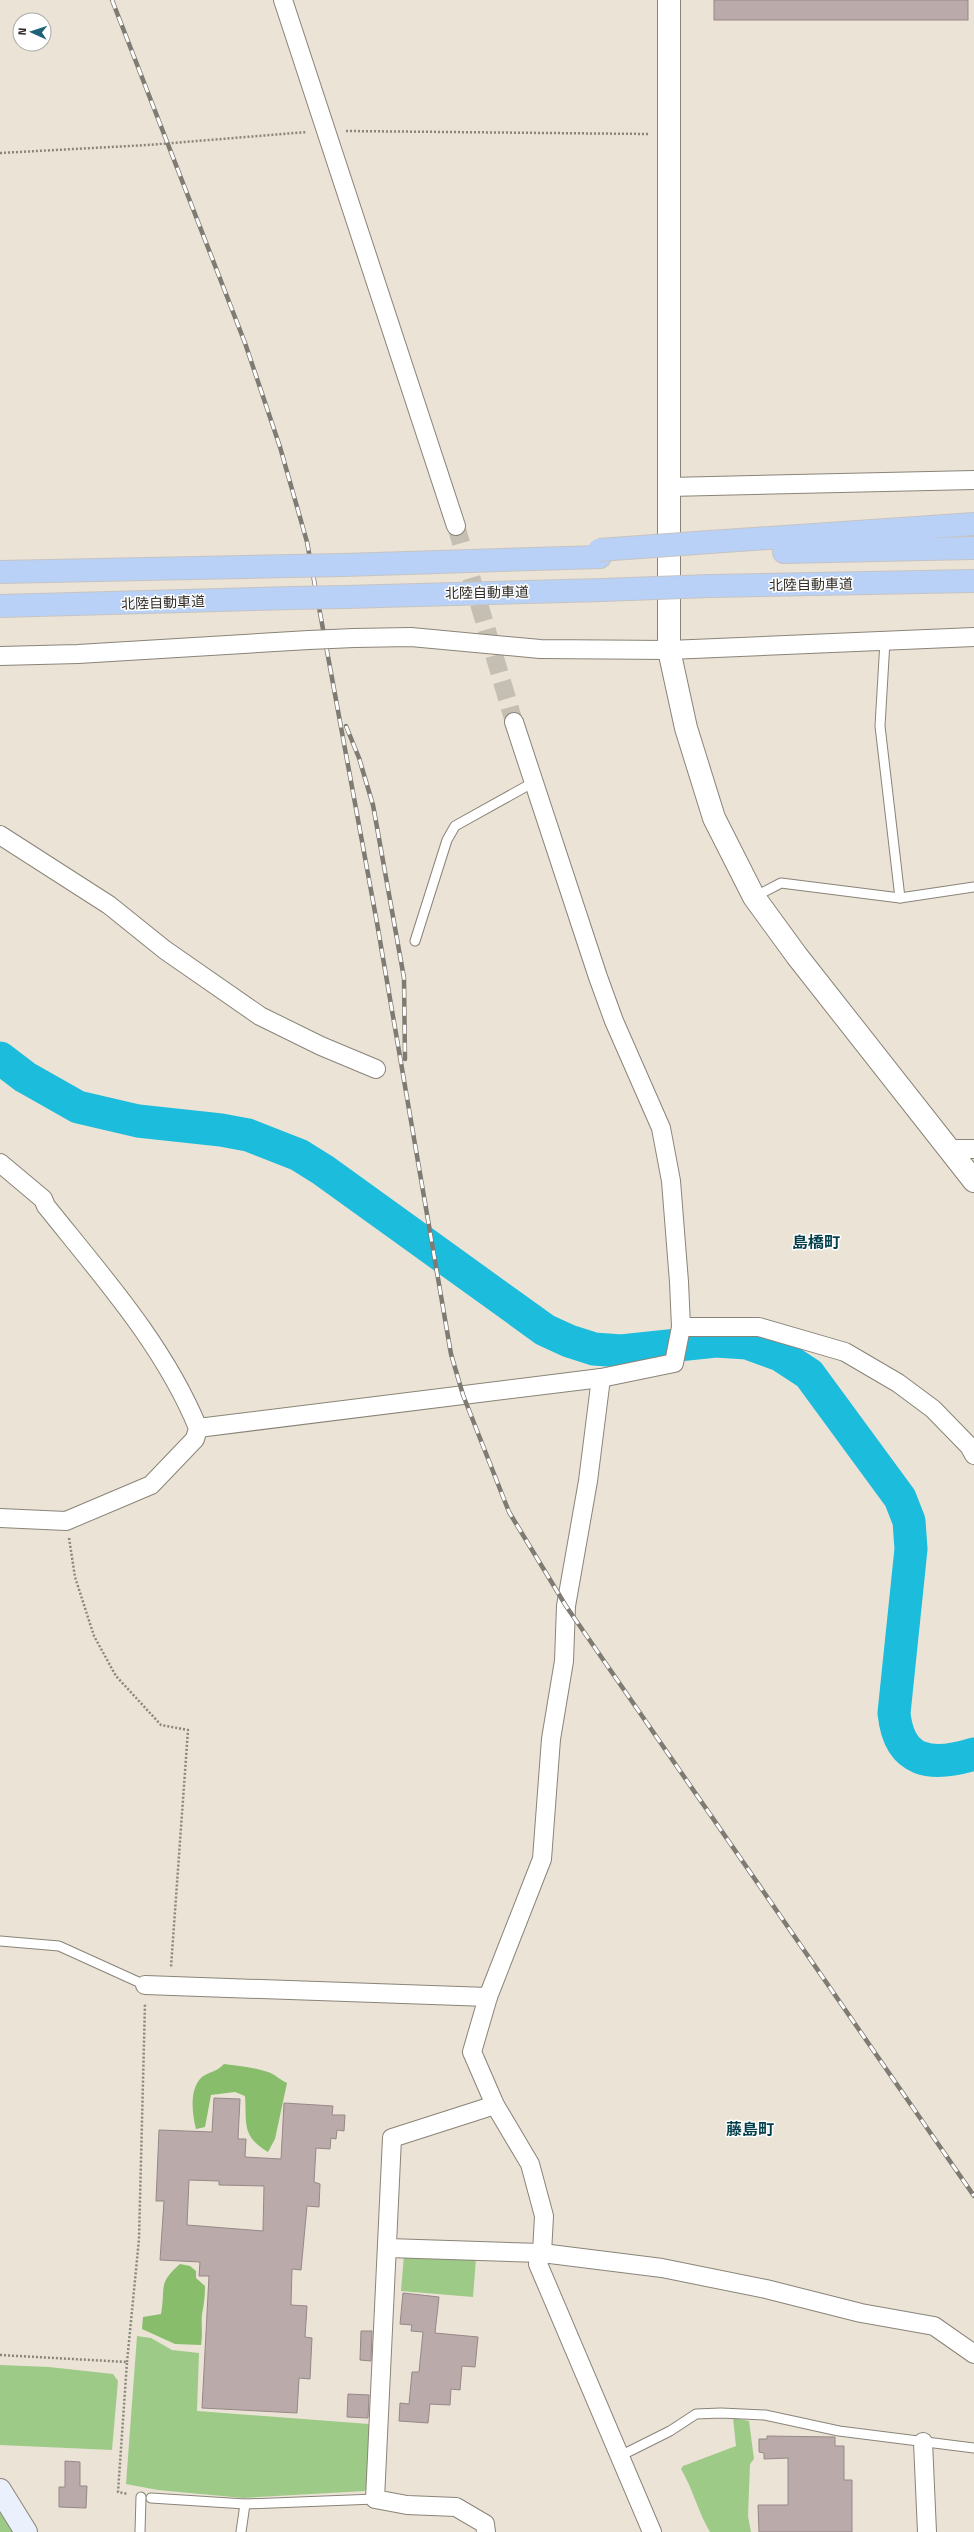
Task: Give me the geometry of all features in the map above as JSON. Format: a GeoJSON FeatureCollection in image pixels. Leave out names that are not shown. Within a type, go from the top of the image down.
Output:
{"type":"FeatureCollection","features":[{"type":"Feature","properties":{"kind":"highway"},"geometry":{"type":"LineString","coordinates":[[0,572],[343,565],[493,560],[709,548],[974,524]]}},
{"type":"Feature","properties":{"kind":"highway"},"geometry":{"type":"LineString","coordinates":[[709,548],[974,548]]}},
{"type":"Feature","properties":{"kind":"highway","name":"北陸自動車道"},"geometry":{"type":"LineString","coordinates":[[0,606],[710,586],[974,581]]}},
{"type":"Feature","properties":{"kind":"main road"},"geometry":{"type":"LineString","coordinates":[[0,2490],[26,2532]]}},
{"type":"Feature","properties":{"kind":"street"},"geometry":{"type":"LineString","coordinates":[[283,0],[456,526]]}},
{"type":"Feature","properties":{"kind":"street"},"geometry":{"type":"LineString","coordinates":[[669,0],[669,650],[686,728],[714,818],[754,897],[797,956],[974,1181]]}},
{"type":"Feature","properties":{"kind":"street"},"geometry":{"type":"LineString","coordinates":[[669,487],[974,480]]}},
{"type":"Feature","properties":{"kind":"street"},"geometry":{"type":"LineString","coordinates":[[0,656],[78,654],[354,638],[411,637],[540,649],[669,650],[974,637]]}},
{"type":"Feature","properties":{"kind":"street"},"geometry":{"type":"LineString","coordinates":[[198,1428],[601,1378],[674,1363],[679,1340],[671,1181],[661,1128],[601,984],[514,722]]}},
{"type":"Feature","properties":{"kind":"street"},"geometry":{"type":"LineString","coordinates":[[0,835],[109,906],[165,950],[260,1016],[321,1046],[376,1069]]}},
{"type":"Feature","properties":{"kind":"street"},"geometry":{"type":"LineString","coordinates":[[949,1149],[974,1149]]}},
{"type":"Feature","properties":{"kind":"street"},"geometry":{"type":"LineString","coordinates":[[0,1163],[42,1199],[140,1324],[190,1407],[198,1428],[195,1438],[151,1485],[66,1521],[0,1518]]}},
{"type":"Feature","properties":{"kind":"street"},"geometry":{"type":"LineString","coordinates":[[679,1340],[759,1327],[845,1352],[898,1383],[933,1409],[969,1446],[974,1455]]}},
{"type":"Feature","properties":{"kind":"street"},"geometry":{"type":"LineString","coordinates":[[601,1378],[588,1481],[566,1606],[564,1661],[551,1739],[542,1858],[488,1996],[472,2052],[495,2105],[530,2164],[544,2216],[542,2253],[538,2264],[652,2532]]}},
{"type":"Feature","properties":{"kind":"street"},"geometry":{"type":"LineString","coordinates":[[145,1985],[488,1996]]}},
{"type":"Feature","properties":{"kind":"street"},"geometry":{"type":"LineString","coordinates":[[486,2532],[485,2524],[456,2506],[407,2506],[375,2499],[392,2138],[495,2105]]}},
{"type":"Feature","properties":{"kind":"street"},"geometry":{"type":"LineString","coordinates":[[388,2248],[542,2253],[662,2268],[766,2289],[861,2313],[934,2326],[974,2354]]}},
{"type":"Feature","properties":{"kind":"street"},"geometry":{"type":"LineString","coordinates":[[923,2442],[927,2532]]}},
{"type":"Feature","properties":{"kind":"lane"},"geometry":{"type":"LineString","coordinates":[[885,641],[880,726],[900,898]]}},
{"type":"Feature","properties":{"kind":"lane"},"geometry":{"type":"LineString","coordinates":[[415,941],[447,840],[455,826],[534,782]]}},
{"type":"Feature","properties":{"kind":"lane"},"geometry":{"type":"LineString","coordinates":[[754,897],[781,883],[900,898],[974,887]]}},
{"type":"Feature","properties":{"kind":"lane"},"geometry":{"type":"LineString","coordinates":[[0,1941],[59,1946],[145,1985]]}},
{"type":"Feature","properties":{"kind":"lane"},"geometry":{"type":"LineString","coordinates":[[620,2456],[670,2431],[696,2414],[721,2412],[765,2415],[838,2431],[974,2448]]}},
{"type":"Feature","properties":{"kind":"lane"},"geometry":{"type":"LineString","coordinates":[[140,2532],[141,2496]]}},
{"type":"Feature","properties":{"kind":"lane"},"geometry":{"type":"LineString","coordinates":[[151,2498],[245,2504],[375,2499]]}},
{"type":"Feature","properties":{"kind":"lane"},"geometry":{"type":"LineString","coordinates":[[240,2532],[245,2504]]}},
{"type":"Feature","properties":{"kind":"path"},"geometry":{"type":"LineString","coordinates":[[0,153],[148,145],[188,140],[325,131],[669,134]]}},
{"type":"Feature","properties":{"kind":"path"},"geometry":{"type":"LineString","coordinates":[[66,1521],[75,1577],[94,1636],[116,1676],[161,1725],[188,1730],[170,1986]]}},
{"type":"Feature","properties":{"kind":"path"},"geometry":{"type":"LineString","coordinates":[[141,2496],[118,2492],[127,2362],[140,2239],[145,1985]]}},
{"type":"Feature","properties":{"kind":"path"},"geometry":{"type":"LineString","coordinates":[[0,2355],[127,2362]]}},
{"type":"Feature","properties":{"kind":"green space"},"geometry":{"type":"Polygon","coordinates":[[[224,2064],[263,2070],[273,2074],[287,2083],[275,2139],[268,2152],[259,2146],[249,2134],[246,2121],[245,2096],[235,2092],[211,2095],[205,2127],[196,2129],[193,2116],[193,2095],[195,2088],[202,2077],[218,2069],[224,2064]]]}},
{"type":"Feature","properties":{"kind":"green space"},"geometry":{"type":"Polygon","coordinates":[[[404,2255],[476,2259],[473,2297],[401,2291],[404,2255]]]}},
{"type":"Feature","properties":{"kind":"green space"},"geometry":{"type":"Polygon","coordinates":[[[180,2264],[190,2266],[196,2271],[196,2278],[205,2286],[201,2345],[175,2344],[142,2329],[143,2317],[161,2314],[165,2281],[180,2264]]]}},
{"type":"Feature","properties":{"kind":"green space"},"geometry":{"type":"Polygon","coordinates":[[[137,2336],[151,2338],[172,2350],[199,2353],[197,2411],[369,2424],[369,2483],[365,2491],[243,2498],[158,2490],[126,2484],[137,2336]]]}},
{"type":"Feature","properties":{"kind":"green space"},"geometry":{"type":"Polygon","coordinates":[[[0,2365],[49,2367],[113,2374],[118,2381],[112,2450],[0,2445],[0,2365]]]}},
{"type":"Feature","properties":{"kind":"green space"},"geometry":{"type":"Polygon","coordinates":[[[733,2418],[749,2421],[754,2459],[750,2464],[748,2516],[751,2532],[710,2532],[681,2469],[683,2466],[736,2446],[733,2418]]]}},
{"type":"Feature","properties":{"kind":"green space"},"geometry":{"type":"Polygon","coordinates":[[[0,2506],[19,2532],[0,2532],[0,2506]]]}},
{"type":"Feature","properties":{"kind":"building"},"geometry":{"type":"Polygon","coordinates":[[[714,0],[968,0],[968,20],[714,20],[714,0]]]}},
{"type":"Feature","properties":{"kind":"building"},"geometry":{"type":"Polygon","coordinates":[[[214,2098],[240,2099],[238,2139],[246,2139],[245,2157],[281,2159],[284,2103],[333,2106],[332,2115],[345,2115],[344,2131],[337,2130],[336,2139],[331,2138],[330,2149],[316,2148],[314,2182],[320,2184],[319,2207],[307,2206],[301,2270],[292,2269],[291,2305],[307,2306],[305,2337],[312,2338],[310,2379],[299,2378],[297,2413],[202,2408],[209,2276],[199,2276],[200,2262],[160,2260],[164,2201],[156,2201],[159,2130],[212,2132],[214,2098]],[[189,2180],[187,2225],[263,2231],[264,2186],[219,2185],[219,2181],[189,2180]]]}},
{"type":"Feature","properties":{"kind":"building"},"geometry":{"type":"Polygon","coordinates":[[[403,2293],[439,2297],[435,2333],[478,2337],[475,2367],[462,2366],[460,2390],[451,2389],[450,2405],[430,2404],[428,2423],[399,2421],[400,2403],[409,2404],[412,2372],[419,2372],[423,2332],[411,2331],[412,2325],[400,2324],[403,2293]]]}},
{"type":"Feature","properties":{"kind":"building"},"geometry":{"type":"Polygon","coordinates":[[[361,2331],[372,2331],[371,2361],[360,2360],[361,2331]]]}},
{"type":"Feature","properties":{"kind":"building"},"geometry":{"type":"Polygon","coordinates":[[[348,2394],[369,2395],[368,2418],[347,2417],[348,2394]]]}},
{"type":"Feature","properties":{"kind":"building"},"geometry":{"type":"Polygon","coordinates":[[[767,2436],[835,2437],[835,2446],[844,2446],[844,2480],[852,2480],[852,2532],[759,2532],[758,2505],[788,2505],[788,2458],[764,2459],[764,2453],[759,2452],[759,2439],[767,2439],[767,2436]]]}},
{"type":"Feature","properties":{"kind":"building"},"geometry":{"type":"Polygon","coordinates":[[[65,2461],[80,2462],[80,2486],[87,2486],[86,2508],[59,2507],[59,2487],[65,2487],[65,2461]]]}},
{"type":"Feature","properties":{"kind":"waterway"},"geometry":{"type":"LineString","coordinates":[[0,1058],[25,1077],[78,1107],[138,1121],[221,1130],[248,1135],[299,1155],[323,1170],[545,1330],[569,1341],[594,1349],[621,1351],[716,1341],[747,1343],[780,1355],[809,1374],[900,1498],[909,1521],[911,1549],[894,1713],[897,1730],[903,1743],[910,1752],[920,1758],[944,1760],[974,1754]]}},
{"type":"Feature","properties":{"kind":"tunnel"},"geometry":{"type":"LineString","coordinates":[[456,526],[514,722]]}},
{"type":"Feature","properties":{"kind":"railway"},"geometry":{"type":"LineString","coordinates":[[112,0],[245,343],[280,447],[307,542],[377,923],[451,1354],[463,1395],[509,1512],[566,1606],[974,2196]]}},
{"type":"Feature","properties":{"kind":"railway"},"geometry":{"type":"LineString","coordinates":[[346,726],[359,758],[373,805],[404,978],[405,1059]]}},
{"type":"Feature","properties":{"kind":"district","name":"島橋町"},"geometry":{"type":"Point","coordinates":[816,1242]}},
{"type":"Feature","properties":{"kind":"district","name":"藤島町"},"geometry":{"type":"Point","coordinates":[750,2129]}}]}
